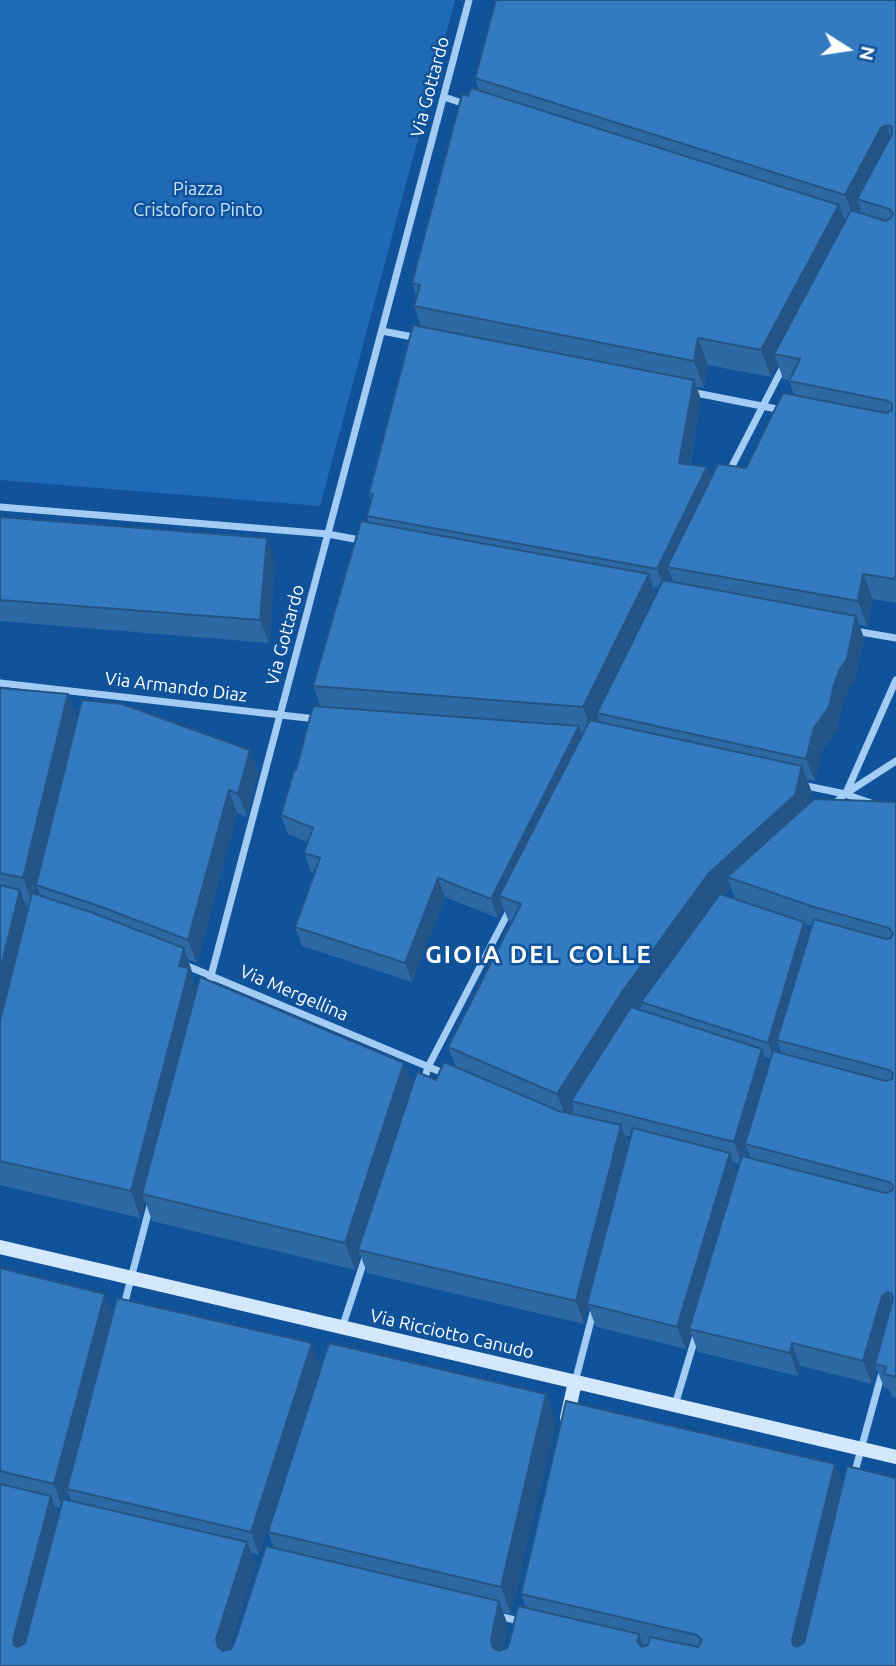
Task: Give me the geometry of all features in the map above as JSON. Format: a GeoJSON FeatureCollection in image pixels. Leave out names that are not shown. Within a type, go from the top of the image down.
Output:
{"type":"FeatureCollection","features":[{"type":"Feature","properties":{"kind":"main road","name":"Via Ricciotto Canudo"},"geometry":{"type":"LineString","coordinates":[[0,1247],[131,1278],[340,1335],[575,1382],[896,1457]]}},
{"type":"Feature","properties":{"kind":"main road"},"geometry":{"type":"LineString","coordinates":[[563,1435],[575,1382]]}},
{"type":"Feature","properties":{"kind":"street","name":"Via Gottardo"},"geometry":{"type":"LineString","coordinates":[[204,1001],[469,0]]}},
{"type":"Feature","properties":{"kind":"street"},"geometry":{"type":"LineString","coordinates":[[444,97],[482,109]]}},
{"type":"Feature","properties":{"kind":"street"},"geometry":{"type":"LineString","coordinates":[[382,331],[423,339]]}},
{"type":"Feature","properties":{"kind":"street"},"geometry":{"type":"LineString","coordinates":[[727,477],[788,359]]}},
{"type":"Feature","properties":{"kind":"street"},"geometry":{"type":"LineString","coordinates":[[681,390],[789,411]]}},
{"type":"Feature","properties":{"kind":"street"},"geometry":{"type":"LineString","coordinates":[[0,507],[328,534],[369,542]]}},
{"type":"Feature","properties":{"kind":"street"},"geometry":{"type":"LineString","coordinates":[[842,628],[896,638]]}},
{"type":"Feature","properties":{"kind":"street"},"geometry":{"type":"LineString","coordinates":[[845,794],[896,680]]}},
{"type":"Feature","properties":{"kind":"street","name":"Via Armando Diaz"},"geometry":{"type":"LineString","coordinates":[[0,683],[321,719]]}},
{"type":"Feature","properties":{"kind":"street"},"geometry":{"type":"LineString","coordinates":[[88,706],[91,693]]}},
{"type":"Feature","properties":{"kind":"street"},"geometry":{"type":"LineString","coordinates":[[825,812],[845,794],[896,761]]}},
{"type":"Feature","properties":{"kind":"street"},"geometry":{"type":"LineString","coordinates":[[793,783],[845,794],[883,807]]}},
{"type":"Feature","properties":{"kind":"street"},"geometry":{"type":"LineString","coordinates":[[420,1093],[429,1067],[516,897]]}},
{"type":"Feature","properties":{"kind":"street","name":"Via Mergellina"},"geometry":{"type":"LineString","coordinates":[[176,961],[454,1078]]}},
{"type":"Feature","properties":{"kind":"street"},"geometry":{"type":"LineString","coordinates":[[120,1318],[152,1199]]}},
{"type":"Feature","properties":{"kind":"street"},"geometry":{"type":"LineString","coordinates":[[340,1335],[368,1250]]}},
{"type":"Feature","properties":{"kind":"street"},"geometry":{"type":"LineString","coordinates":[[575,1382],[596,1302]]}},
{"type":"Feature","properties":{"kind":"street"},"geometry":{"type":"LineString","coordinates":[[675,1405],[699,1327]]}},
{"type":"Feature","properties":{"kind":"street"},"geometry":{"type":"LineString","coordinates":[[850,1490],[885,1359]]}},
{"type":"Feature","properties":{"kind":"street"},"geometry":{"type":"LineString","coordinates":[[494,1615],[524,1622]]}},
{"type":"Feature","properties":{"kind":"green space","name":"Piazza Cristoforo Pinto"},"geometry":{"type":"Polygon","coordinates":[[[0,0],[455,0],[320,506],[0,480],[0,0]]]}},
{"type":"Feature","properties":{"kind":"building"},"geometry":{"type":"Polygon","coordinates":[[[496,0],[896,0],[894,579],[863,574],[858,601],[667,567],[718,464],[746,468],[783,393],[886,413],[892,410],[892,404],[888,401],[789,381],[800,359],[774,354],[851,210],[886,221],[892,217],[893,213],[889,209],[857,199],[892,134],[892,127],[886,125],[881,128],[845,195],[475,78],[496,0]]]}},
{"type":"Feature","properties":{"kind":"building"},"geometry":{"type":"Polygon","coordinates":[[[471,88],[839,205],[761,350],[698,338],[694,361],[414,306],[420,285],[412,283],[462,94],[468,96],[471,88]]]}},
{"type":"Feature","properties":{"kind":"building"},"geometry":{"type":"Polygon","coordinates":[[[413,325],[694,380],[679,463],[707,467],[657,569],[367,516],[373,494],[369,493],[413,325]]]}},
{"type":"Feature","properties":{"kind":"building"},"geometry":{"type":"Polygon","coordinates":[[[0,517],[267,538],[260,620],[0,600],[0,517]]]}},
{"type":"Feature","properties":{"kind":"building"},"geometry":{"type":"Polygon","coordinates":[[[361,521],[649,574],[583,707],[313,686],[361,521]]]}},
{"type":"Feature","properties":{"kind":"building"},"geometry":{"type":"Polygon","coordinates":[[[663,580],[856,616],[847,659],[834,685],[829,707],[814,728],[806,759],[597,713],[663,580]]]}},
{"type":"Feature","properties":{"kind":"building"},"geometry":{"type":"Polygon","coordinates":[[[0,688],[68,694],[23,878],[0,873],[0,688]]]}},
{"type":"Feature","properties":{"kind":"building"},"geometry":{"type":"Polygon","coordinates":[[[82,700],[122,704],[250,750],[238,794],[229,790],[188,940],[36,885],[82,700]]]}},
{"type":"Feature","properties":{"kind":"building"},"geometry":{"type":"Polygon","coordinates":[[[313,706],[579,726],[491,899],[438,878],[405,963],[295,927],[320,858],[304,853],[313,828],[281,815],[313,706]]]}},
{"type":"Feature","properties":{"kind":"building"},"geometry":{"type":"Polygon","coordinates":[[[590,720],[802,766],[795,795],[709,873],[622,992],[557,1094],[448,1047],[521,904],[499,896],[590,720]]]}},
{"type":"Feature","properties":{"kind":"building"},"geometry":{"type":"Polygon","coordinates":[[[814,799],[896,802],[896,1377],[884,1374],[886,1367],[875,1364],[893,1299],[888,1292],[882,1296],[863,1361],[792,1343],[790,1353],[689,1329],[742,1156],[886,1193],[893,1190],[893,1185],[889,1182],[745,1144],[773,1051],[886,1081],[892,1079],[893,1073],[889,1070],[777,1040],[814,919],[886,939],[891,938],[893,933],[889,928],[811,906],[727,877],[814,799]]]}},
{"type":"Feature","properties":{"kind":"building"},"geometry":{"type":"Polygon","coordinates":[[[0,885],[20,890],[0,970],[0,885]]]}},
{"type":"Feature","properties":{"kind":"building"},"geometry":{"type":"Polygon","coordinates":[[[32,893],[184,948],[179,966],[189,968],[188,973],[131,1191],[0,1161],[0,1021],[32,893]]]}},
{"type":"Feature","properties":{"kind":"building"},"geometry":{"type":"Polygon","coordinates":[[[720,894],[804,922],[768,1043],[641,1002],[720,894]]]}},
{"type":"Feature","properties":{"kind":"building"},"geometry":{"type":"Polygon","coordinates":[[[200,977],[404,1063],[345,1243],[142,1194],[200,977]]]}},
{"type":"Feature","properties":{"kind":"building"},"geometry":{"type":"Polygon","coordinates":[[[631,1007],[762,1049],[734,1142],[571,1101],[631,1007]]]}},
{"type":"Feature","properties":{"kind":"building"},"geometry":{"type":"Polygon","coordinates":[[[444,1062],[559,1111],[621,1125],[576,1301],[358,1250],[417,1072],[436,1080],[444,1062]]]}},
{"type":"Feature","properties":{"kind":"building"},"geometry":{"type":"Polygon","coordinates":[[[633,1128],[730,1153],[677,1327],[587,1304],[633,1128]]]}},
{"type":"Feature","properties":{"kind":"building"},"geometry":{"type":"Polygon","coordinates":[[[0,1268],[105,1294],[54,1484],[0,1471],[0,1268]]]}},
{"type":"Feature","properties":{"kind":"building"},"geometry":{"type":"Polygon","coordinates":[[[117,1298],[312,1343],[251,1532],[67,1489],[117,1298]]]}},
{"type":"Feature","properties":{"kind":"building"},"geometry":{"type":"Polygon","coordinates":[[[329,1343],[546,1394],[501,1587],[268,1532],[329,1343]]]}},
{"type":"Feature","properties":{"kind":"building"},"geometry":{"type":"Polygon","coordinates":[[[566,1401],[835,1464],[792,1640],[797,1647],[804,1643],[847,1466],[896,1478],[896,1666],[0,1666],[0,1484],[51,1496],[13,1640],[18,1647],[25,1643],[63,1499],[247,1542],[216,1639],[218,1647],[223,1651],[231,1649],[234,1644],[266,1546],[499,1601],[491,1640],[493,1648],[499,1651],[507,1648],[509,1644],[518,1606],[639,1634],[637,1642],[642,1647],[648,1645],[650,1637],[698,1647],[702,1640],[697,1635],[521,1594],[566,1401]]]}},
{"type":"Feature","properties":{"kind":"district","name":"GIOIA DEL COLLE"},"geometry":{"type":"Point","coordinates":[539,955]}}]}
